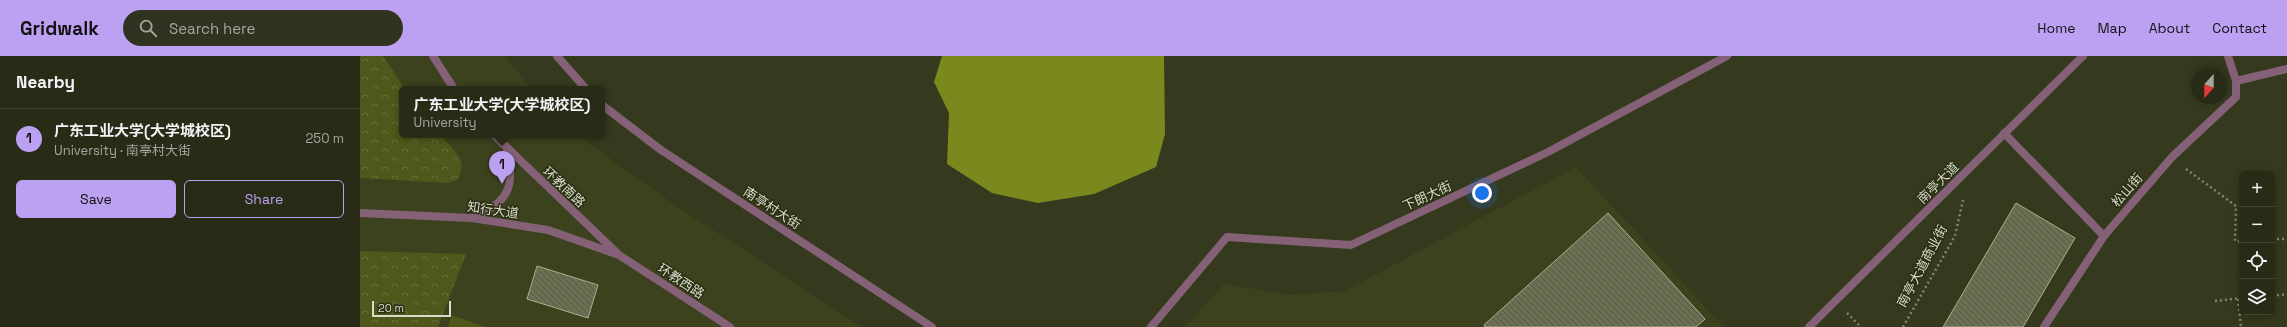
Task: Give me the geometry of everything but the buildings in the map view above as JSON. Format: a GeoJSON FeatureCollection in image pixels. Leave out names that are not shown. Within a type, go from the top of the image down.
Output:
{"type":"FeatureCollection","features":[{"type":"Feature","properties":{"kind":"street"},"geometry":{"type":"LineString","coordinates":[[434,56],[452,86]]}},
{"type":"Feature","properties":{"kind":"street"},"geometry":{"type":"LineString","coordinates":[[557,56],[583,86]]}},
{"type":"Feature","properties":{"kind":"street","name":"下朗大街"},"geometry":{"type":"LineString","coordinates":[[1151,327],[1227,236],[1351,245],[1548,152],[1727,56]]}},
{"type":"Feature","properties":{"kind":"street","name":"南亭大道"},"geometry":{"type":"LineString","coordinates":[[1809,327],[2083,56]]}},
{"type":"Feature","properties":{"kind":"street"},"geometry":{"type":"LineString","coordinates":[[2228,56],[2236,81],[2287,69]]}},
{"type":"Feature","properties":{"kind":"street","name":"松山街"},"geometry":{"type":"LineString","coordinates":[[2044,327],[2104,236],[2172,157],[2236,97],[2236,81]]}},
{"type":"Feature","properties":{"kind":"street","name":"南亭村大街"},"geometry":{"type":"LineString","coordinates":[[605,107],[660,150],[932,327]]}},
{"type":"Feature","properties":{"kind":"street"},"geometry":{"type":"LineString","coordinates":[[2004,134],[2104,236]]}},
{"type":"Feature","properties":{"kind":"street","name":"环教南路"},"geometry":{"type":"LineString","coordinates":[[497,138],[507,150],[619,255]]}},
{"type":"Feature","properties":{"kind":"street"},"geometry":{"type":"LineString","coordinates":[[472,218],[492,210],[504,198],[511,178],[507,150]]}},
{"type":"Feature","properties":{"kind":"street","name":"知行大道"},"geometry":{"type":"LineString","coordinates":[[360,213],[472,218],[548,230],[619,255]]}},
{"type":"Feature","properties":{"kind":"street","name":"环教西路"},"geometry":{"type":"LineString","coordinates":[[619,255],[730,327]]}},
{"type":"Feature","properties":{"kind":"path"},"geometry":{"type":"LineString","coordinates":[[2172,157],[2236,206],[2235,241],[2239,241]]}},
{"type":"Feature","properties":{"kind":"path","name":"南亭大道商业街"},"geometry":{"type":"LineString","coordinates":[[1903,327],[1955,236],[1969,169]]}},
{"type":"Feature","properties":{"kind":"path"},"geometry":{"type":"LineString","coordinates":[[2275,239],[2287,239]]}},
{"type":"Feature","properties":{"kind":"path"},"geometry":{"type":"LineString","coordinates":[[2275,296],[2287,294]]}},
{"type":"Feature","properties":{"kind":"path"},"geometry":{"type":"LineString","coordinates":[[2215,300],[2238,299],[2241,327]]}},
{"type":"Feature","properties":{"kind":"shaded area"},"geometry":{"type":"Polygon","coordinates":[[[360,56],[506,56],[529,86],[399,86],[399,138],[581,138],[678,207],[862,327],[360,327],[360,56]]]}},
{"type":"Feature","properties":{"kind":"shaded area"},"geometry":{"type":"Polygon","coordinates":[[[942,56],[1164,56],[1165,134],[1156,167],[1094,194],[1038,203],[992,193],[947,164],[949,113],[934,82],[942,56]]]}},
{"type":"Feature","properties":{"kind":"shaded area"},"geometry":{"type":"Polygon","coordinates":[[[1576,167],[1724,327],[1185,327],[1224,284],[1292,295],[1345,291],[1576,167]]]}},
{"type":"Feature","properties":{"kind":"green space"},"geometry":{"type":"Polygon","coordinates":[[[360,56],[383,56],[403,86],[399,86],[399,138],[443,138],[455,151],[461,161],[461,173],[457,180],[447,183],[360,178],[360,56]]]}},
{"type":"Feature","properties":{"kind":"green space"},"geometry":{"type":"Polygon","coordinates":[[[360,251],[466,254],[438,327],[360,327],[360,251]]]}},
{"type":"Feature","properties":{"kind":"green space"},"geometry":{"type":"Polygon","coordinates":[[[452,315],[485,327],[448,327],[452,315]]]}},
{"type":"Feature","properties":{"kind":"place","name":"广东工业大学(大学城校区)"},"geometry":{"type":"Point","coordinates":[502,184]}}]}
